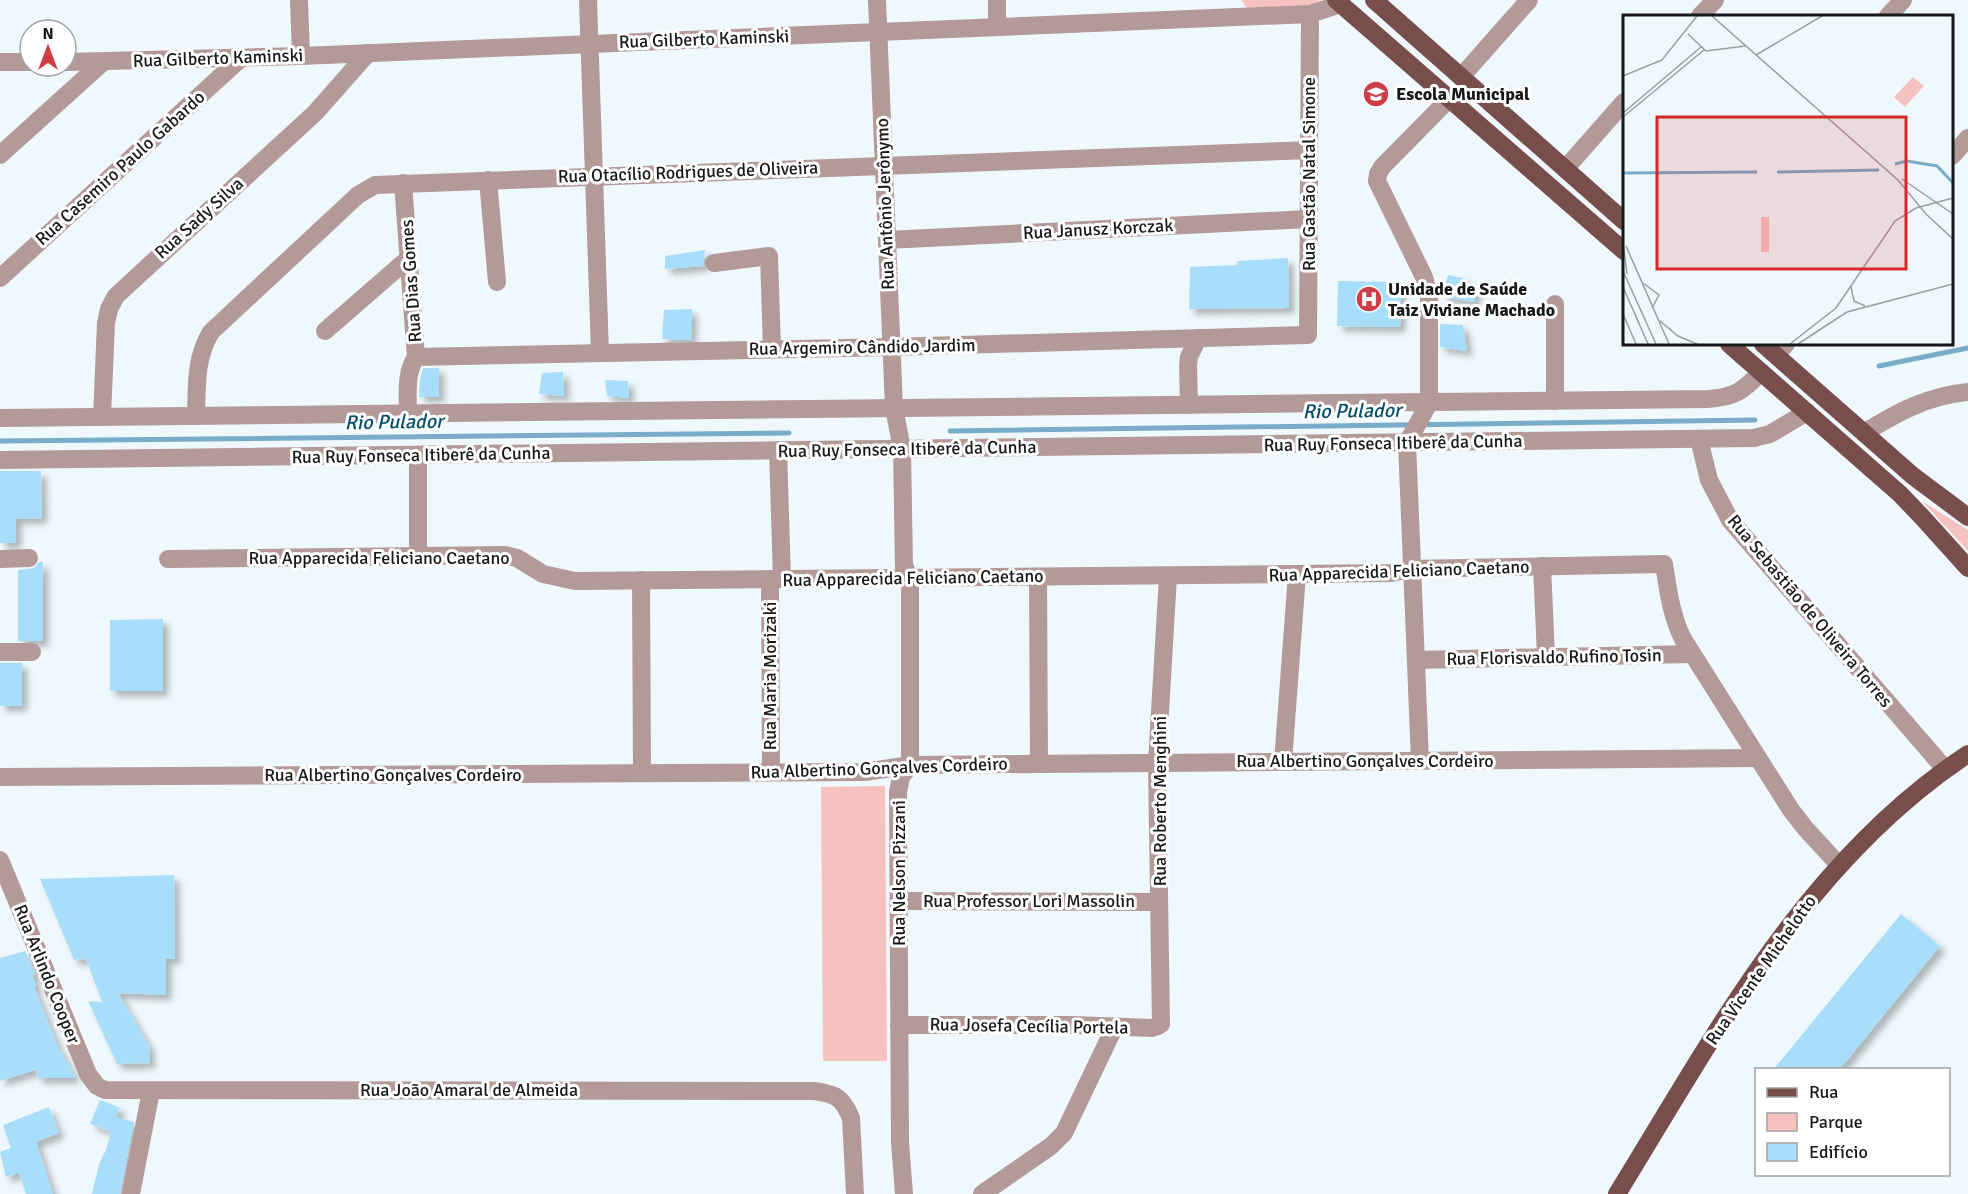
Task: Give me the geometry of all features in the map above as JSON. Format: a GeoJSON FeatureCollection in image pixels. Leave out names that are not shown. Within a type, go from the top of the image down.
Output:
{"type":"FeatureCollection","features":[{"type":"Feature","properties":{"kind":"main road"},"geometry":{"type":"LineString","coordinates":[[1374,0],[1623,220]]}},
{"type":"Feature","properties":{"kind":"main road"},"geometry":{"type":"LineString","coordinates":[[1341,1],[1623,251]]}},
{"type":"Feature","properties":{"kind":"main road"},"geometry":{"type":"LineString","coordinates":[[1730,345],[1900,494],[1968,568]]}},
{"type":"Feature","properties":{"kind":"main road"},"geometry":{"type":"LineString","coordinates":[[1761,372],[1775,347],[1913,476],[1968,517]]}},
{"type":"Feature","properties":{"kind":"main road","name":"Rua Vicente Michelotto"},"geometry":{"type":"LineString","coordinates":[[1617,1194],[1757,970],[1797,914],[1839,865],[1880,823],[1945,769],[1968,754]]}},
{"type":"Feature","properties":{"kind":"street"},"geometry":{"type":"LineString","coordinates":[[300,0],[301,56]]}},
{"type":"Feature","properties":{"kind":"street"},"geometry":{"type":"LineString","coordinates":[[588,0],[600,353]]}},
{"type":"Feature","properties":{"kind":"street","name":"Rua Antônio Jerônymo"},"geometry":{"type":"LineString","coordinates":[[877,0],[894,408],[902,449]]}},
{"type":"Feature","properties":{"kind":"street"},"geometry":{"type":"LineString","coordinates":[[997,0],[997,27]]}},
{"type":"Feature","properties":{"kind":"street"},"geometry":{"type":"LineString","coordinates":[[1224,0],[1238,16]]}},
{"type":"Feature","properties":{"kind":"street"},"geometry":{"type":"LineString","coordinates":[[1461,77],[1529,0]]}},
{"type":"Feature","properties":{"kind":"street"},"geometry":{"type":"LineString","coordinates":[[1701,15],[1714,0]]}},
{"type":"Feature","properties":{"kind":"street"},"geometry":{"type":"LineString","coordinates":[[1889,15],[1903,0]]}},
{"type":"Feature","properties":{"kind":"street","name":"Rua Gilberto Kaminski"},"geometry":{"type":"LineString","coordinates":[[78,62],[301,56],[1310,14],[1341,1]]}},
{"type":"Feature","properties":{"kind":"street","name":"Rua Gastão Natal Simone"},"geometry":{"type":"LineString","coordinates":[[1308,335],[1310,14]]}},
{"type":"Feature","properties":{"kind":"street","name":"Rua Sady Silva"},"geometry":{"type":"LineString","coordinates":[[102,417],[106,323],[109,309],[116,296],[315,113],[368,53]]}},
{"type":"Feature","properties":{"kind":"street","name":"Rua Casemiro Paulo Gabardo"},"geometry":{"type":"LineString","coordinates":[[0,278],[241,58]]}},
{"type":"Feature","properties":{"kind":"street"},"geometry":{"type":"LineString","coordinates":[[0,62],[18,62]]}},
{"type":"Feature","properties":{"kind":"street"},"geometry":{"type":"LineString","coordinates":[[0,155],[103,62]]}},
{"type":"Feature","properties":{"kind":"street"},"geometry":{"type":"LineString","coordinates":[[1420,761],[1407,443],[1429,403],[1429,296],[1428,286],[1377,181],[1382,167],[1450,98]]}},
{"type":"Feature","properties":{"kind":"street"},"geometry":{"type":"LineString","coordinates":[[1565,169],[1623,103]]}},
{"type":"Feature","properties":{"kind":"street"},"geometry":{"type":"LineString","coordinates":[[1953,155],[1968,138]]}},
{"type":"Feature","properties":{"kind":"street","name":"Rua Otacílio Rodrigues de Oliveira"},"geometry":{"type":"LineString","coordinates":[[196,416],[199,359],[203,345],[211,332],[358,195],[375,185],[1309,150]]}},
{"type":"Feature","properties":{"kind":"street"},"geometry":{"type":"LineString","coordinates":[[488,180],[497,282]]}},
{"type":"Feature","properties":{"kind":"street","name":"Rua Dias Gomes"},"geometry":{"type":"LineString","coordinates":[[403,183],[416,357],[410,366],[408,375],[408,414]]}},
{"type":"Feature","properties":{"kind":"street","name":"Rua Janusz Korczak"},"geometry":{"type":"LineString","coordinates":[[887,240],[1309,219]]}},
{"type":"Feature","properties":{"kind":"street"},"geometry":{"type":"LineString","coordinates":[[714,263],[769,256],[772,349]]}},
{"type":"Feature","properties":{"kind":"street"},"geometry":{"type":"LineString","coordinates":[[325,331],[409,258]]}},
{"type":"Feature","properties":{"kind":"street"},"geometry":{"type":"LineString","coordinates":[[1555,304],[1555,401]]}},
{"type":"Feature","properties":{"kind":"street","name":"Rua Argemiro Cândido Jardim"},"geometry":{"type":"LineString","coordinates":[[416,357],[1308,335]]}},
{"type":"Feature","properties":{"kind":"street"},"geometry":{"type":"LineString","coordinates":[[1189,405],[1189,357],[1198,338]]}},
{"type":"Feature","properties":{"kind":"street"},"geometry":{"type":"LineString","coordinates":[[0,418],[1720,398],[1734,395],[1745,389],[1761,372]]}},
{"type":"Feature","properties":{"kind":"street"},"geometry":{"type":"LineString","coordinates":[[1864,432],[1910,406],[1968,393]]}},
{"type":"Feature","properties":{"kind":"street","name":"Rua Ruy Fonseca Itiberê da Cunha"},"geometry":{"type":"LineString","coordinates":[[0,460],[1699,439],[1762,437],[1807,412]]}},
{"type":"Feature","properties":{"kind":"street","name":"Rua Sebastião de Oliveira Torres"},"geometry":{"type":"LineString","coordinates":[[1699,439],[1709,480],[1730,520],[1945,769]]}},
{"type":"Feature","properties":{"kind":"street","name":"Rua Nelson Pizzani"},"geometry":{"type":"LineString","coordinates":[[902,449],[904,566],[910,578],[910,765],[901,777],[898,792],[900,1142],[904,1194]]}},
{"type":"Feature","properties":{"kind":"street","name":"Rua Maria Morizaki"},"geometry":{"type":"LineString","coordinates":[[771,772],[778,450]]}},
{"type":"Feature","properties":{"kind":"street"},"geometry":{"type":"LineString","coordinates":[[418,455],[418,556]]}},
{"type":"Feature","properties":{"kind":"street","name":"Rua Apparecida Feliciano Caetano"},"geometry":{"type":"LineString","coordinates":[[168,559],[512,556],[543,574],[565,580],[1391,573],[1412,569],[1664,564],[1676,626],[1692,654]]}},
{"type":"Feature","properties":{"kind":"street"},"geometry":{"type":"LineString","coordinates":[[0,559],[29,558]]}},
{"type":"Feature","properties":{"kind":"street"},"geometry":{"type":"LineString","coordinates":[[1542,566],[1546,657]]}},
{"type":"Feature","properties":{"kind":"street"},"geometry":{"type":"LineString","coordinates":[[1283,762],[1297,574]]}},
{"type":"Feature","properties":{"kind":"street","name":"Rua Roberto Menghini"},"geometry":{"type":"LineString","coordinates":[[1158,1026],[1162,1020],[1157,763],[1168,576]]}},
{"type":"Feature","properties":{"kind":"street"},"geometry":{"type":"LineString","coordinates":[[1038,577],[1039,764]]}},
{"type":"Feature","properties":{"kind":"street"},"geometry":{"type":"LineString","coordinates":[[641,580],[642,773]]}},
{"type":"Feature","properties":{"kind":"street"},"geometry":{"type":"LineString","coordinates":[[0,652],[32,652]]}},
{"type":"Feature","properties":{"kind":"street"},"geometry":{"type":"LineString","coordinates":[[1692,654],[1797,819],[1839,865]]}},
{"type":"Feature","properties":{"kind":"street","name":"Rua Florisvaldo Rufino Tosin"},"geometry":{"type":"LineString","coordinates":[[1416,660],[1692,654]]}},
{"type":"Feature","properties":{"kind":"street","name":"Rua Albertino Gonçalves Cordeiro"},"geometry":{"type":"LineString","coordinates":[[0,777],[865,772],[910,765],[1758,758]]}},
{"type":"Feature","properties":{"kind":"street","name":"Rua Arlindo Cooper"},"geometry":{"type":"LineString","coordinates":[[1,865],[88,1074],[97,1086]]}},
{"type":"Feature","properties":{"kind":"street","name":"Rua Professor Lori Massolin"},"geometry":{"type":"LineString","coordinates":[[899,901],[1160,902]]}},
{"type":"Feature","properties":{"kind":"street","name":"Rua Josefa Cecília Portela"},"geometry":{"type":"LineString","coordinates":[[899,1025],[1158,1026]]}},
{"type":"Feature","properties":{"kind":"street"},"geometry":{"type":"LineString","coordinates":[[982,1194],[1051,1146],[1064,1133],[1115,1026]]}},
{"type":"Feature","properties":{"kind":"street","name":"Rua João Amaral de Almeida"},"geometry":{"type":"LineString","coordinates":[[97,1086],[114,1091],[794,1090],[830,1093],[839,1098],[851,1118],[855,1194]]}},
{"type":"Feature","properties":{"kind":"street"},"geometry":{"type":"LineString","coordinates":[[131,1194],[152,1091]]}},
{"type":"Feature","properties":{"kind":"green space"},"geometry":{"type":"Polygon","coordinates":[[[1241,0],[1319,0],[1326,6],[1248,9],[1241,0]]]}},
{"type":"Feature","properties":{"kind":"green space"},"geometry":{"type":"Polygon","coordinates":[[[1922,501],[1968,530],[1968,551],[1922,501]]]}},
{"type":"Feature","properties":{"kind":"green space"},"geometry":{"type":"Polygon","coordinates":[[[885,786],[887,1061],[823,1061],[821,787],[885,786]]]}},
{"type":"Feature","properties":{"kind":"building"},"geometry":{"type":"Polygon","coordinates":[[[705,250],[703,266],[665,269],[665,256],[705,250]]]}},
{"type":"Feature","properties":{"kind":"building"},"geometry":{"type":"Polygon","coordinates":[[[1288,258],[1289,308],[1189,309],[1190,267],[1237,265],[1237,261],[1288,258]]]}},
{"type":"Feature","properties":{"kind":"building"},"geometry":{"type":"Polygon","coordinates":[[[1448,275],[1467,279],[1467,285],[1478,284],[1474,302],[1442,297],[1448,275]]]}},
{"type":"Feature","properties":{"kind":"building","name":"Unidade de Saúde Taiz Viviane Machado"},"geometry":{"type":"Polygon","coordinates":[[[1338,281],[1401,282],[1400,327],[1337,326],[1338,281]]]}},
{"type":"Feature","properties":{"kind":"building"},"geometry":{"type":"Polygon","coordinates":[[[692,309],[691,340],[662,339],[664,310],[692,309]]]}},
{"type":"Feature","properties":{"kind":"building"},"geometry":{"type":"Polygon","coordinates":[[[1440,324],[1463,325],[1467,351],[1440,347],[1440,324]]]}},
{"type":"Feature","properties":{"kind":"building"},"geometry":{"type":"Polygon","coordinates":[[[423,368],[439,368],[439,397],[419,397],[423,368]]]}},
{"type":"Feature","properties":{"kind":"building"},"geometry":{"type":"Polygon","coordinates":[[[563,372],[564,396],[539,394],[542,373],[563,372]]]}},
{"type":"Feature","properties":{"kind":"building"},"geometry":{"type":"Polygon","coordinates":[[[605,380],[628,381],[629,398],[607,396],[605,380]]]}},
{"type":"Feature","properties":{"kind":"building"},"geometry":{"type":"Polygon","coordinates":[[[0,471],[41,471],[42,518],[16,519],[16,543],[0,543],[0,471]]]}},
{"type":"Feature","properties":{"kind":"building"},"geometry":{"type":"Polygon","coordinates":[[[39,562],[43,562],[43,641],[18,641],[18,570],[34,568],[39,562]]]}},
{"type":"Feature","properties":{"kind":"building"},"geometry":{"type":"Polygon","coordinates":[[[163,619],[163,691],[110,691],[110,620],[163,619]]]}},
{"type":"Feature","properties":{"kind":"building"},"geometry":{"type":"Polygon","coordinates":[[[0,663],[22,663],[22,706],[0,706],[0,663]]]}},
{"type":"Feature","properties":{"kind":"building"},"geometry":{"type":"Polygon","coordinates":[[[174,875],[175,959],[166,959],[166,995],[118,993],[149,1046],[150,1063],[117,1064],[88,1001],[102,1002],[86,959],[74,960],[40,879],[174,875]]]}},
{"type":"Feature","properties":{"kind":"building"},"geometry":{"type":"Polygon","coordinates":[[[1901,914],[1940,946],[1841,1068],[1775,1068],[1901,914]]]}},
{"type":"Feature","properties":{"kind":"building"},"geometry":{"type":"Polygon","coordinates":[[[25,951],[35,974],[32,975],[36,986],[34,987],[58,1047],[76,1078],[38,1078],[35,1070],[0,1081],[0,958],[25,951]]]}},
{"type":"Feature","properties":{"kind":"building"},"geometry":{"type":"Polygon","coordinates":[[[100,1100],[120,1108],[116,1117],[134,1122],[120,1194],[92,1194],[99,1164],[111,1132],[90,1124],[100,1100]]]}},
{"type":"Feature","properties":{"kind":"building"},"geometry":{"type":"Polygon","coordinates":[[[49,1107],[59,1133],[36,1142],[53,1194],[26,1194],[19,1173],[6,1177],[0,1152],[11,1148],[3,1125],[49,1107]]]}},
{"type":"Feature","properties":{"kind":"waterway","name":"Rio Pulador"},"geometry":{"type":"LineString","coordinates":[[1879,366],[1968,348]]}},
{"type":"Feature","properties":{"kind":"waterway","name":"Rio Pulador"},"geometry":{"type":"LineString","coordinates":[[950,431],[1755,420]]}},
{"type":"Feature","properties":{"kind":"waterway","name":"Rio Pulador"},"geometry":{"type":"LineString","coordinates":[[0,441],[789,433]]}},
{"type":"Feature","properties":{"kind":"place","name":"Escola Municipal"},"geometry":{"type":"Point","coordinates":[1376,94]}},
{"type":"Feature","properties":{"kind":"place","name":"Unidade de Saúde Taiz Viviane Machado"},"geometry":{"type":"Point","coordinates":[1369,299]}}]}
